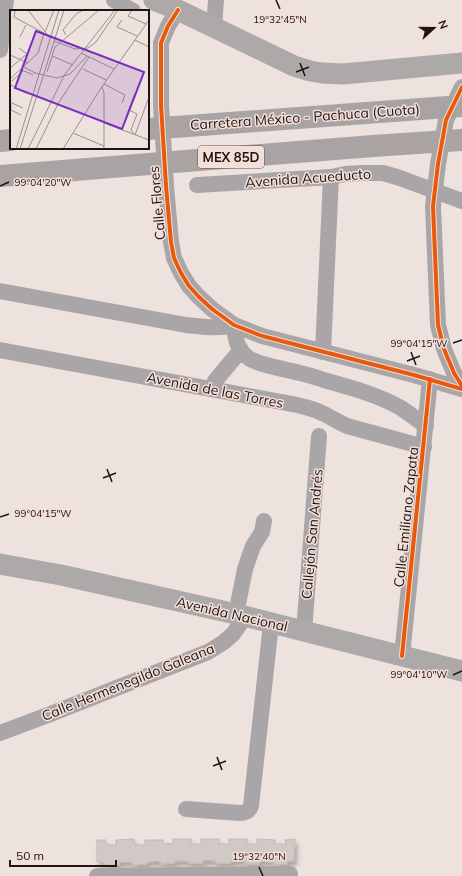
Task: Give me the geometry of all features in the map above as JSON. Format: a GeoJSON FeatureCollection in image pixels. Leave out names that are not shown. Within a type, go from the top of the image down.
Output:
{"type":"FeatureCollection","features":[{"type":"Feature","properties":{"kind":"highway","name":"Carretera México - Pachuca (Cuota)"},"geometry":{"type":"LineString","coordinates":[[149,129],[462,106]]}},
{"type":"Feature","properties":{"kind":"highway"},"geometry":{"type":"LineString","coordinates":[[0,141],[10,140]]}},
{"type":"Feature","properties":{"kind":"highway","name":"MEX 85D"},"geometry":{"type":"LineString","coordinates":[[0,176],[462,140]]}},
{"type":"Feature","properties":{"kind":"main road"},"geometry":{"type":"LineString","coordinates":[[154,0],[294,66],[310,71],[343,74],[462,63]]}},
{"type":"Feature","properties":{"kind":"main road","name":"Avenida Nacional"},"geometry":{"type":"LineString","coordinates":[[0,564],[60,575],[240,616],[462,671]]}},
{"type":"Feature","properties":{"kind":"street"},"geometry":{"type":"LineString","coordinates":[[0,50],[6,0]]}},
{"type":"Feature","properties":{"kind":"street"},"geometry":{"type":"LineString","coordinates":[[114,0],[131,10]]}},
{"type":"Feature","properties":{"kind":"street"},"geometry":{"type":"LineString","coordinates":[[144,10],[149,0]]}},
{"type":"Feature","properties":{"kind":"street"},"geometry":{"type":"LineString","coordinates":[[214,28],[216,0]]}},
{"type":"Feature","properties":{"kind":"street","name":"Calle Flores"},"geometry":{"type":"LineString","coordinates":[[178,10],[168,26],[162,43],[161,105],[171,242],[174,258],[189,286],[212,309],[234,325]]}},
{"type":"Feature","properties":{"kind":"street"},"geometry":{"type":"LineString","coordinates":[[462,87],[446,120],[438,164],[433,206],[438,325],[444,349],[454,373],[462,387]]}},
{"type":"Feature","properties":{"kind":"street","name":"Avenida Acueducto"},"geometry":{"type":"LineString","coordinates":[[198,185],[331,177],[362,172],[383,173],[462,201]]}},
{"type":"Feature","properties":{"kind":"street"},"geometry":{"type":"LineString","coordinates":[[323,352],[331,177]]}},
{"type":"Feature","properties":{"kind":"street"},"geometry":{"type":"LineString","coordinates":[[0,291],[186,325],[217,328],[234,325],[262,336],[462,387]]}},
{"type":"Feature","properties":{"kind":"street"},"geometry":{"type":"LineString","coordinates":[[234,325],[237,344],[250,359],[372,395],[402,409],[426,426]]}},
{"type":"Feature","properties":{"kind":"street","name":"Avenida de las Torres"},"geometry":{"type":"LineString","coordinates":[[0,350],[312,409],[347,426],[424,447]]}},
{"type":"Feature","properties":{"kind":"street"},"geometry":{"type":"LineString","coordinates":[[212,389],[215,381],[241,350]]}},
{"type":"Feature","properties":{"kind":"street","name":"Calle Emiliano Zapata"},"geometry":{"type":"LineString","coordinates":[[402,656],[430,379]]}},
{"type":"Feature","properties":{"kind":"street","name":"Callejón San Andrés"},"geometry":{"type":"LineString","coordinates":[[304,632],[320,436]]}},
{"type":"Feature","properties":{"kind":"street"},"geometry":{"type":"LineString","coordinates":[[240,616],[245,569],[253,546],[262,532],[264,521]]}},
{"type":"Feature","properties":{"kind":"street","name":"Calle Hermenegildo Galeana"},"geometry":{"type":"LineString","coordinates":[[0,733],[208,652],[224,642],[233,634],[240,616]]}},
{"type":"Feature","properties":{"kind":"street"},"geometry":{"type":"LineString","coordinates":[[186,809],[244,813],[249,810],[251,806],[271,624]]}},
{"type":"Feature","properties":{"kind":"street"},"geometry":{"type":"LineString","coordinates":[[97,876],[290,874]]}},
{"type":"Feature","properties":{"kind":"building"},"geometry":{"type":"Polygon","coordinates":[[[134,839],[135,845],[145,845],[145,840],[163,840],[163,843],[173,844],[173,839],[191,839],[191,844],[201,844],[201,839],[219,839],[219,844],[229,844],[229,839],[247,839],[247,844],[257,844],[257,839],[275,840],[275,844],[286,844],[285,840],[295,839],[294,861],[287,861],[287,864],[274,865],[274,862],[260,861],[259,864],[245,864],[245,861],[216,863],[216,861],[203,860],[203,863],[175,861],[175,863],[160,864],[161,861],[132,865],[132,862],[119,862],[119,865],[104,865],[104,862],[97,862],[97,840],[106,840],[106,845],[116,845],[116,840],[134,839]]]}},
{"type":"Feature","properties":{"kind":"cycle path"},"geometry":{"type":"LineString","coordinates":[[178,10],[168,26],[161,43],[161,105],[171,242],[174,258],[189,286],[212,309],[234,325],[262,336],[414,375],[462,389]]}},
{"type":"Feature","properties":{"kind":"cycle path"},"geometry":{"type":"LineString","coordinates":[[462,87],[446,120],[438,164],[433,206],[438,325],[444,349],[454,373],[462,386]]}},
{"type":"Feature","properties":{"kind":"cycle path"},"geometry":{"type":"LineString","coordinates":[[402,656],[430,379]]}}]}
